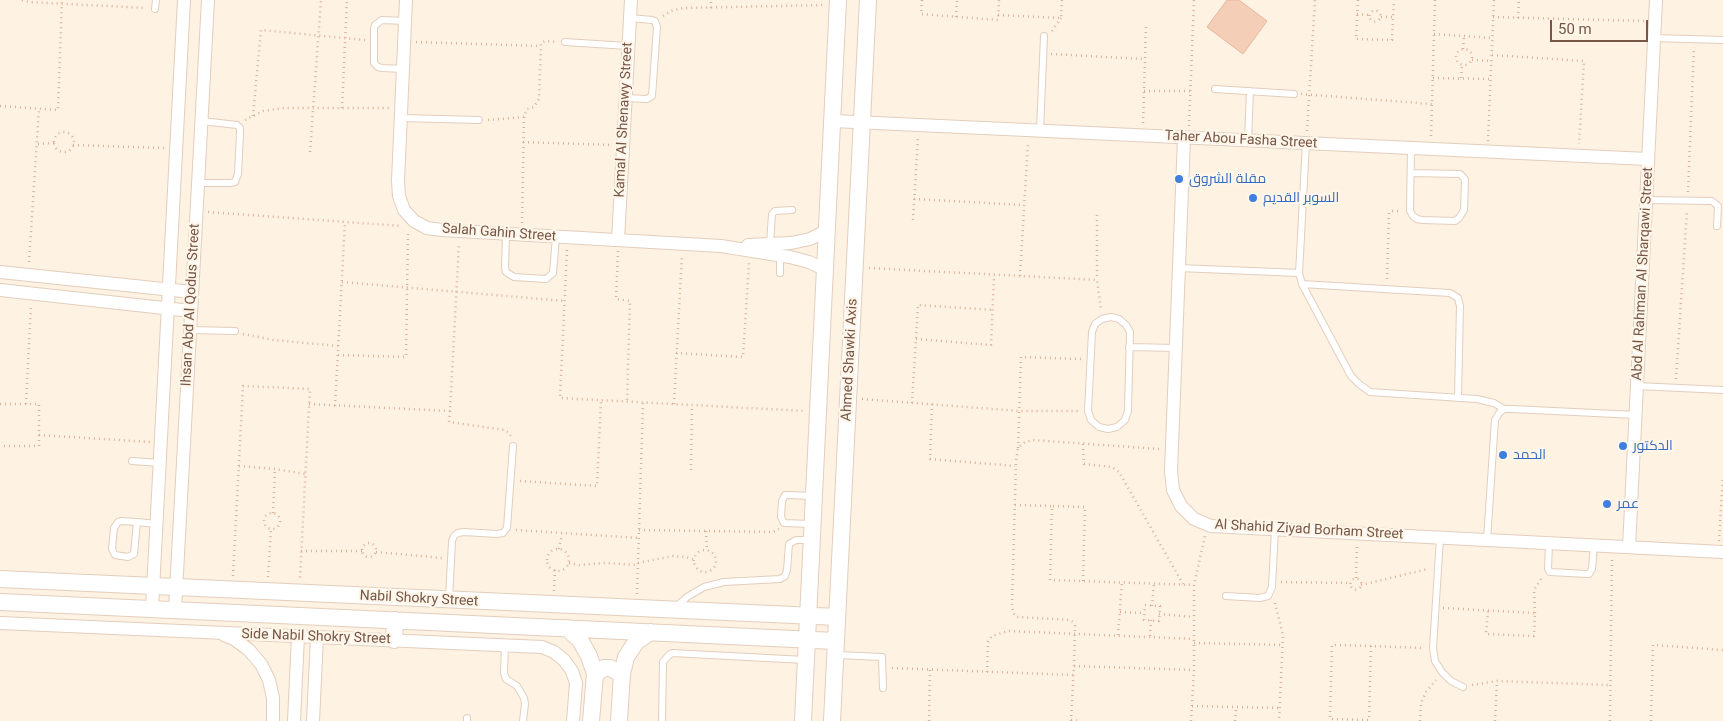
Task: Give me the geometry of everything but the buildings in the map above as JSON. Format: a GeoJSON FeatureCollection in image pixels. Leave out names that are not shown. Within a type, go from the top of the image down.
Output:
{"type":"FeatureCollection","features":[{"type":"Feature","properties":{"kind":"street","name":"Ihsan Abd Al Qodus Street"},"geometry":{"type":"LineString","coordinates":[[152,609],[184,0]]}},
{"type":"Feature","properties":{"kind":"street","name":"Ihsan Abd Al Qodus Street"},"geometry":{"type":"LineString","coordinates":[[175,610],[208,0]]}},
{"type":"Feature","properties":{"kind":"street","name":"Salah Gahin Street"},"geometry":{"type":"LineString","coordinates":[[406,0],[398,181],[399,196],[404,210],[414,221],[427,228],[460,231],[721,246],[780,255],[809,262],[826,270]]}},
{"type":"Feature","properties":{"kind":"street","name":"Kamal Al Shenawy Street"},"geometry":{"type":"LineString","coordinates":[[618,240],[631,0]]}},
{"type":"Feature","properties":{"kind":"street","name":"Ahmed Shawki Axis"},"geometry":{"type":"LineString","coordinates":[[832,721],[868,0]]}},
{"type":"Feature","properties":{"kind":"street","name":"Abd Al Rahman Al Sharqawi Street"},"geometry":{"type":"LineString","coordinates":[[1629,547],[1656,0]]}},
{"type":"Feature","properties":{"kind":"street","name":"Ahmed Shawki Axis"},"geometry":{"type":"LineString","coordinates":[[803,721],[838,2]]}},
{"type":"Feature","properties":{"kind":"street","name":"Taher Abou Fasha Street"},"geometry":{"type":"LineString","coordinates":[[833,122],[1648,159]]}},
{"type":"Feature","properties":{"kind":"street","name":"Al Shahid Ziyad Borham Street"},"geometry":{"type":"LineString","coordinates":[[1186,138],[1171,471],[1173,490],[1181,506],[1194,519],[1211,526],[1721,552]]}},
{"type":"Feature","properties":{"kind":"street","name":"Salah Gahin Street"},"geometry":{"type":"LineString","coordinates":[[721,246],[791,243],[810,239],[828,230]]}},
{"type":"Feature","properties":{"kind":"street"},"geometry":{"type":"LineString","coordinates":[[0,272],[192,292]]}},
{"type":"Feature","properties":{"kind":"street"},"geometry":{"type":"LineString","coordinates":[[0,290],[191,311]]}},
{"type":"Feature","properties":{"kind":"street","name":"Nabil Shokry Street"},"geometry":{"type":"LineString","coordinates":[[0,579],[837,617]]}},
{"type":"Feature","properties":{"kind":"street","name":"Nabil Shokry Street"},"geometry":{"type":"LineString","coordinates":[[0,602],[807,639],[836,648]]}},
{"type":"Feature","properties":{"kind":"street"},"geometry":{"type":"LineString","coordinates":[[700,611],[700,634]]}},
{"type":"Feature","properties":{"kind":"street"},"geometry":{"type":"LineString","coordinates":[[394,640],[395,620]]}},
{"type":"Feature","properties":{"kind":"street","name":"Side Nabil Shokry Street"},"geometry":{"type":"LineString","coordinates":[[0,623],[542,647],[554,652],[564,660],[572,671],[576,683],[573,721]]}},
{"type":"Feature","properties":{"kind":"street"},"geometry":{"type":"LineString","coordinates":[[566,628],[580,640],[589,656],[595,674],[591,721]]}},
{"type":"Feature","properties":{"kind":"street"},"geometry":{"type":"LineString","coordinates":[[217,632],[234,639],[249,650],[261,664],[269,680],[273,698],[273,721]]}},
{"type":"Feature","properties":{"kind":"street"},"geometry":{"type":"LineString","coordinates":[[619,721],[622,674],[626,657],[636,642],[650,632]]}},
{"type":"Feature","properties":{"kind":"street"},"geometry":{"type":"LineString","coordinates":[[294,721],[298,636]]}},
{"type":"Feature","properties":{"kind":"street"},"geometry":{"type":"LineString","coordinates":[[312,721],[317,637]]}},
{"type":"Feature","properties":{"kind":"street"},"geometry":{"type":"LineString","coordinates":[[595,674],[604,668],[610,668],[622,674]]}},
{"type":"Feature","properties":{"kind":"lane"},"geometry":{"type":"LineString","coordinates":[[155,9],[156,0]]}},
{"type":"Feature","properties":{"kind":"lane"},"geometry":{"type":"LineString","coordinates":[[625,98],[647,99],[652,96],[657,27],[655,21],[652,20],[630,18]]}},
{"type":"Feature","properties":{"kind":"lane"},"geometry":{"type":"LineString","coordinates":[[403,69],[378,67],[373,59],[375,25],[382,20],[405,21]]}},
{"type":"Feature","properties":{"kind":"lane"},"geometry":{"type":"LineString","coordinates":[[1034,131],[1044,54],[1044,36]]}},
{"type":"Feature","properties":{"kind":"lane"},"geometry":{"type":"LineString","coordinates":[[1654,38],[1723,40]]}},
{"type":"Feature","properties":{"kind":"lane"},"geometry":{"type":"LineString","coordinates":[[564,42],[628,46]]}},
{"type":"Feature","properties":{"kind":"lane"},"geometry":{"type":"LineString","coordinates":[[1215,89],[1294,94]]}},
{"type":"Feature","properties":{"kind":"lane"},"geometry":{"type":"LineString","coordinates":[[1248,140],[1250,91]]}},
{"type":"Feature","properties":{"kind":"lane"},"geometry":{"type":"LineString","coordinates":[[401,113],[479,120]]}},
{"type":"Feature","properties":{"kind":"lane"},"geometry":{"type":"LineString","coordinates":[[198,183],[230,184],[237,178],[240,133],[238,125],[202,121]]}},
{"type":"Feature","properties":{"kind":"lane"},"geometry":{"type":"LineString","coordinates":[[1306,143],[1299,273],[1302,284],[1352,376],[1359,384],[1370,392],[1488,401],[1504,409],[1636,415]]}},
{"type":"Feature","properties":{"kind":"lane"},"geometry":{"type":"LineString","coordinates":[[1411,148],[1410,211],[1417,219],[1455,221],[1459,218],[1464,210],[1465,180],[1460,174],[1411,173]]}},
{"type":"Feature","properties":{"kind":"lane"},"geometry":{"type":"LineString","coordinates":[[1646,200],[1716,202],[1718,206],[1717,226]]}},
{"type":"Feature","properties":{"kind":"lane"},"geometry":{"type":"LineString","coordinates":[[770,244],[772,214],[775,211],[792,210]]}},
{"type":"Feature","properties":{"kind":"lane"},"geometry":{"type":"LineString","coordinates":[[506,234],[506,272],[514,277],[546,279],[553,273],[562,237]]}},
{"type":"Feature","properties":{"kind":"lane"},"geometry":{"type":"LineString","coordinates":[[780,255],[780,273]]}},
{"type":"Feature","properties":{"kind":"lane"},"geometry":{"type":"LineString","coordinates":[[1179,268],[1299,273]]}},
{"type":"Feature","properties":{"kind":"lane"},"geometry":{"type":"LineString","coordinates":[[1302,284],[1450,293],[1458,298],[1460,306],[1458,398]]}},
{"type":"Feature","properties":{"kind":"lane"},"geometry":{"type":"LineString","coordinates":[[1111,317],[1119,319],[1126,324],[1130,332],[1128,411],[1124,420],[1117,427],[1108,429],[1099,427],[1092,420],[1088,411],[1092,332],[1095,324],[1102,319],[1111,317]]}},
{"type":"Feature","properties":{"kind":"lane"},"geometry":{"type":"LineString","coordinates":[[190,330],[235,331]]}},
{"type":"Feature","properties":{"kind":"lane"},"geometry":{"type":"LineString","coordinates":[[1129,347],[1176,348]]}},
{"type":"Feature","properties":{"kind":"lane"},"geometry":{"type":"LineString","coordinates":[[1637,386],[1723,390]]}},
{"type":"Feature","properties":{"kind":"lane"},"geometry":{"type":"LineString","coordinates":[[1488,540],[1495,420],[1504,409]]}},
{"type":"Feature","properties":{"kind":"lane"},"geometry":{"type":"LineString","coordinates":[[449,600],[452,541],[454,536],[458,532],[497,534],[503,533],[507,528],[513,446]]}},
{"type":"Feature","properties":{"kind":"lane"},"geometry":{"type":"LineString","coordinates":[[132,461],[160,463]]}},
{"type":"Feature","properties":{"kind":"lane"},"geometry":{"type":"LineString","coordinates":[[813,532],[784,523],[782,517],[783,498],[785,495],[815,496]]}},
{"type":"Feature","properties":{"kind":"lane"},"geometry":{"type":"LineString","coordinates":[[137,522],[134,554],[128,557],[114,555],[112,549],[115,525],[121,521],[137,522],[156,524]]}},
{"type":"Feature","properties":{"kind":"lane"},"geometry":{"type":"LineString","coordinates":[[1226,596],[1260,598],[1268,596],[1271,592],[1275,529]]}},
{"type":"Feature","properties":{"kind":"lane"},"geometry":{"type":"LineString","coordinates":[[672,610],[687,597],[704,588],[724,582],[780,579],[785,576],[787,570],[789,544],[813,532]]}},
{"type":"Feature","properties":{"kind":"lane"},"geometry":{"type":"LineString","coordinates":[[1440,538],[1434,608],[1433,648],[1435,661],[1451,681],[1463,687]]}},
{"type":"Feature","properties":{"kind":"lane"},"geometry":{"type":"LineString","coordinates":[[1549,543],[1548,569],[1553,572],[1590,574],[1594,545]]}},
{"type":"Feature","properties":{"kind":"lane"},"geometry":{"type":"LineString","coordinates":[[505,645],[504,673],[506,679],[517,686],[524,698],[523,721]]}},
{"type":"Feature","properties":{"kind":"lane"},"geometry":{"type":"LineString","coordinates":[[836,648],[882,657],[883,688]]}},
{"type":"Feature","properties":{"kind":"lane"},"geometry":{"type":"LineString","coordinates":[[662,721],[663,662],[672,654],[806,660]]}},
{"type":"Feature","properties":{"kind":"path"},"geometry":{"type":"LineString","coordinates":[[22,0],[29,2],[62,2],[155,9]]}},
{"type":"Feature","properties":{"kind":"path"},"geometry":{"type":"LineString","coordinates":[[310,152],[321,0]]}},
{"type":"Feature","properties":{"kind":"path"},"geometry":{"type":"LineString","coordinates":[[342,108],[347,0]]}},
{"type":"Feature","properties":{"kind":"path"},"geometry":{"type":"LineString","coordinates":[[711,0],[711,8]]}},
{"type":"Feature","properties":{"kind":"path"},"geometry":{"type":"LineString","coordinates":[[767,6],[768,0]]}},
{"type":"Feature","properties":{"kind":"path"},"geometry":{"type":"LineString","coordinates":[[793,6],[794,0]]}},
{"type":"Feature","properties":{"kind":"path"},"geometry":{"type":"LineString","coordinates":[[922,0],[921,14],[998,20],[999,0]]}},
{"type":"Feature","properties":{"kind":"path"},"geometry":{"type":"LineString","coordinates":[[956,17],[957,0]]}},
{"type":"Feature","properties":{"kind":"path"},"geometry":{"type":"LineString","coordinates":[[1044,36],[1056,28],[1061,18],[1062,0]]}},
{"type":"Feature","properties":{"kind":"path"},"geometry":{"type":"LineString","coordinates":[[1186,138],[1194,0]]}},
{"type":"Feature","properties":{"kind":"path"},"geometry":{"type":"LineString","coordinates":[[1306,143],[1315,0]]}},
{"type":"Feature","properties":{"kind":"path"},"geometry":{"type":"LineString","coordinates":[[1358,0],[1356,39],[1392,40],[1394,0]]}},
{"type":"Feature","properties":{"kind":"path"},"geometry":{"type":"LineString","coordinates":[[1430,149],[1435,0]]}},
{"type":"Feature","properties":{"kind":"path"},"geometry":{"type":"LineString","coordinates":[[1488,151],[1494,0]]}},
{"type":"Feature","properties":{"kind":"path"},"geometry":{"type":"LineString","coordinates":[[1518,18],[1519,0]]}},
{"type":"Feature","properties":{"kind":"path"},"geometry":{"type":"LineString","coordinates":[[0,106],[58,110],[62,2]]}},
{"type":"Feature","properties":{"kind":"path"},"geometry":{"type":"LineString","coordinates":[[655,21],[671,11],[683,8],[793,6],[838,2]]}},
{"type":"Feature","properties":{"kind":"path"},"geometry":{"type":"LineString","coordinates":[[1357,14],[1370,15],[1375,11],[1381,17]]}},
{"type":"Feature","properties":{"kind":"path"},"geometry":{"type":"LineString","coordinates":[[998,15],[1061,18]]}},
{"type":"Feature","properties":{"kind":"path"},"geometry":{"type":"LineString","coordinates":[[1370,15],[1371,20],[1375,22],[1381,17],[1393,17]]}},
{"type":"Feature","properties":{"kind":"path"},"geometry":{"type":"LineString","coordinates":[[1493,17],[1655,21]]}},
{"type":"Feature","properties":{"kind":"path"},"geometry":{"type":"LineString","coordinates":[[1143,136],[1146,27]]}},
{"type":"Feature","properties":{"kind":"path"},"geometry":{"type":"LineString","coordinates":[[253,116],[261,30],[374,41]]}},
{"type":"Feature","properties":{"kind":"path"},"geometry":{"type":"LineString","coordinates":[[1434,34],[1492,38]]}},
{"type":"Feature","properties":{"kind":"path"},"geometry":{"type":"LineString","coordinates":[[1462,79],[1462,65],[1456,59],[1462,50],[1464,36]]}},
{"type":"Feature","properties":{"kind":"path"},"geometry":{"type":"LineString","coordinates":[[1676,388],[1688,200],[1694,39]]}},
{"type":"Feature","properties":{"kind":"path"},"geometry":{"type":"LineString","coordinates":[[522,235],[524,117],[527,110],[534,107],[539,99],[541,46],[545,41],[564,42]]}},
{"type":"Feature","properties":{"kind":"path"},"geometry":{"type":"LineString","coordinates":[[404,42],[541,46]]}},
{"type":"Feature","properties":{"kind":"path"},"geometry":{"type":"LineString","coordinates":[[1462,50],[1470,52],[1472,60]]}},
{"type":"Feature","properties":{"kind":"path"},"geometry":{"type":"LineString","coordinates":[[1044,54],[1145,59]]}},
{"type":"Feature","properties":{"kind":"path"},"geometry":{"type":"LineString","coordinates":[[1492,56],[1584,61],[1578,156]]}},
{"type":"Feature","properties":{"kind":"path"},"geometry":{"type":"LineString","coordinates":[[1462,65],[1470,63],[1472,60],[1492,60]]}},
{"type":"Feature","properties":{"kind":"path"},"geometry":{"type":"LineString","coordinates":[[1433,78],[1491,79]]}},
{"type":"Feature","properties":{"kind":"path"},"geometry":{"type":"LineString","coordinates":[[1144,91],[1190,92]]}},
{"type":"Feature","properties":{"kind":"path"},"geometry":{"type":"LineString","coordinates":[[1294,94],[1432,104]]}},
{"type":"Feature","properties":{"kind":"path"},"geometry":{"type":"LineString","coordinates":[[238,125],[263,111],[273,109],[342,108],[401,113]]}},
{"type":"Feature","properties":{"kind":"path"},"geometry":{"type":"LineString","coordinates":[[28,275],[39,109]]}},
{"type":"Feature","properties":{"kind":"path"},"geometry":{"type":"LineString","coordinates":[[479,120],[503,120],[524,117]]}},
{"type":"Feature","properties":{"kind":"path"},"geometry":{"type":"LineString","coordinates":[[913,220],[918,126]]}},
{"type":"Feature","properties":{"kind":"path"},"geometry":{"type":"LineString","coordinates":[[1020,276],[1024,205],[1034,131]]}},
{"type":"Feature","properties":{"kind":"path"},"geometry":{"type":"LineString","coordinates":[[74,145],[72,136],[64,132],[56,135],[55,148],[63,152],[74,145],[176,148]]}},
{"type":"Feature","properties":{"kind":"path"},"geometry":{"type":"LineString","coordinates":[[523,142],[623,146]]}},
{"type":"Feature","properties":{"kind":"path"},"geometry":{"type":"LineString","coordinates":[[37,144],[54,143]]}},
{"type":"Feature","properties":{"kind":"path"},"geometry":{"type":"LineString","coordinates":[[914,199],[1024,205]]}},
{"type":"Feature","properties":{"kind":"path"},"geometry":{"type":"LineString","coordinates":[[196,211],[408,227],[406,357],[338,355]]}},
{"type":"Feature","properties":{"kind":"path"},"geometry":{"type":"LineString","coordinates":[[1387,289],[1389,213],[1391,211],[1410,211]]}},
{"type":"Feature","properties":{"kind":"path"},"geometry":{"type":"LineString","coordinates":[[1097,215],[1097,280],[1102,319]]}},
{"type":"Feature","properties":{"kind":"path"},"geometry":{"type":"LineString","coordinates":[[335,406],[345,222]]}},
{"type":"Feature","properties":{"kind":"path"},"geometry":{"type":"LineString","coordinates":[[460,231],[449,422],[505,430],[510,433],[513,446]]}},
{"type":"Feature","properties":{"kind":"path"},"geometry":{"type":"LineString","coordinates":[[562,237],[565,301],[560,398],[819,412]]}},
{"type":"Feature","properties":{"kind":"path"},"geometry":{"type":"LineString","coordinates":[[618,240],[616,299],[630,301],[627,402]]}},
{"type":"Feature","properties":{"kind":"path"},"geometry":{"type":"LineString","coordinates":[[674,404],[682,244]]}},
{"type":"Feature","properties":{"kind":"path"},"geometry":{"type":"LineString","coordinates":[[676,353],[743,357],[750,250]]}},
{"type":"Feature","properties":{"kind":"path"},"geometry":{"type":"LineString","coordinates":[[854,268],[1097,280]]}},
{"type":"Feature","properties":{"kind":"path"},"geometry":{"type":"LineString","coordinates":[[916,339],[991,344],[994,275]]}},
{"type":"Feature","properties":{"kind":"path"},"geometry":{"type":"LineString","coordinates":[[342,282],[565,301]]}},
{"type":"Feature","properties":{"kind":"path"},"geometry":{"type":"LineString","coordinates":[[26,404],[31,293]]}},
{"type":"Feature","properties":{"kind":"path"},"geometry":{"type":"LineString","coordinates":[[912,403],[918,305],[993,310]]}},
{"type":"Feature","properties":{"kind":"path"},"geometry":{"type":"LineString","coordinates":[[235,331],[274,340],[338,346]]}},
{"type":"Feature","properties":{"kind":"path"},"geometry":{"type":"LineString","coordinates":[[1081,721],[1071,720],[1075,626],[1073,622],[1070,620],[1017,617],[1013,613],[1012,604],[1021,357],[1090,359]]}},
{"type":"Feature","properties":{"kind":"path"},"geometry":{"type":"LineString","coordinates":[[232,590],[243,386],[310,389],[299,593]]}},
{"type":"Feature","properties":{"kind":"path"},"geometry":{"type":"LineString","coordinates":[[848,398],[1019,411],[1088,411]]}},
{"type":"Feature","properties":{"kind":"path"},"geometry":{"type":"LineString","coordinates":[[511,480],[597,486],[600,401]]}},
{"type":"Feature","properties":{"kind":"path"},"geometry":{"type":"LineString","coordinates":[[636,609],[643,403]]}},
{"type":"Feature","properties":{"kind":"path"},"geometry":{"type":"LineString","coordinates":[[0,404],[39,404],[39,446],[0,446]]}},
{"type":"Feature","properties":{"kind":"path"},"geometry":{"type":"LineString","coordinates":[[309,404],[450,411]]}},
{"type":"Feature","properties":{"kind":"path"},"geometry":{"type":"LineString","coordinates":[[932,404],[930,460],[1016,466]]}},
{"type":"Feature","properties":{"kind":"path"},"geometry":{"type":"LineString","coordinates":[[691,470],[692,405]]}},
{"type":"Feature","properties":{"kind":"path"},"geometry":{"type":"LineString","coordinates":[[39,435],[160,443]]}},
{"type":"Feature","properties":{"kind":"path"},"geometry":{"type":"LineString","coordinates":[[1018,448],[1025,442],[1033,440],[1172,450]]}},
{"type":"Feature","properties":{"kind":"path"},"geometry":{"type":"LineString","coordinates":[[1083,444],[1084,464],[1112,467],[1119,472],[1184,584]]}},
{"type":"Feature","properties":{"kind":"path"},"geometry":{"type":"LineString","coordinates":[[239,466],[306,474]]}},
{"type":"Feature","properties":{"kind":"path"},"geometry":{"type":"LineString","coordinates":[[273,513],[275,469]]}},
{"type":"Feature","properties":{"kind":"path"},"geometry":{"type":"LineString","coordinates":[[1721,552],[1723,477]]}},
{"type":"Feature","properties":{"kind":"path"},"geometry":{"type":"LineString","coordinates":[[1015,505],[1084,507],[1083,581]]}},
{"type":"Feature","properties":{"kind":"path"},"geometry":{"type":"LineString","coordinates":[[1052,506],[1050,580],[1194,585]]}},
{"type":"Feature","properties":{"kind":"path"},"geometry":{"type":"LineString","coordinates":[[273,513],[280,520],[278,527],[271,529],[264,522],[266,515],[273,513]]}},
{"type":"Feature","properties":{"kind":"path"},"geometry":{"type":"LineString","coordinates":[[639,530],[773,532],[779,530],[784,523]]}},
{"type":"Feature","properties":{"kind":"path"},"geometry":{"type":"LineString","coordinates":[[1191,721],[1194,670],[1194,585],[1204,538],[1211,526]]}},
{"type":"Feature","properties":{"kind":"path"},"geometry":{"type":"LineString","coordinates":[[507,528],[562,534],[639,538]]}},
{"type":"Feature","properties":{"kind":"path"},"geometry":{"type":"LineString","coordinates":[[268,592],[271,529]]}},
{"type":"Feature","properties":{"kind":"path"},"geometry":{"type":"LineString","coordinates":[[706,531],[707,550]]}},
{"type":"Feature","properties":{"kind":"path"},"geometry":{"type":"LineString","coordinates":[[1351,583],[1356,578],[1357,533]]}},
{"type":"Feature","properties":{"kind":"path"},"geometry":{"type":"LineString","coordinates":[[559,549],[562,534]]}},
{"type":"Feature","properties":{"kind":"path"},"geometry":{"type":"LineString","coordinates":[[362,551],[364,546],[369,543],[375,546],[376,552]]}},
{"type":"Feature","properties":{"kind":"path"},"geometry":{"type":"LineString","coordinates":[[1610,721],[1612,546]]}},
{"type":"Feature","properties":{"kind":"path"},"geometry":{"type":"LineString","coordinates":[[559,549],[568,555],[569,563],[565,569],[555,570],[549,565],[547,558],[552,551],[559,549]]}},
{"type":"Feature","properties":{"kind":"path"},"geometry":{"type":"LineString","coordinates":[[707,550],[716,558],[716,563],[712,570],[704,572],[696,568],[694,560],[698,553],[707,550]]}},
{"type":"Feature","properties":{"kind":"path"},"geometry":{"type":"LineString","coordinates":[[301,551],[362,551]]}},
{"type":"Feature","properties":{"kind":"path"},"geometry":{"type":"LineString","coordinates":[[362,551],[363,554],[369,557],[376,552],[451,560]]}},
{"type":"Feature","properties":{"kind":"path"},"geometry":{"type":"LineString","coordinates":[[569,563],[579,565],[605,563],[638,564],[673,556],[694,560]]}},
{"type":"Feature","properties":{"kind":"path"},"geometry":{"type":"LineString","coordinates":[[1351,583],[1351,586],[1356,589],[1361,585],[1438,567]]}},
{"type":"Feature","properties":{"kind":"path"},"geometry":{"type":"LineString","coordinates":[[1488,611],[1486,634],[1534,636],[1534,590],[1548,569]]}},
{"type":"Feature","properties":{"kind":"path"},"geometry":{"type":"LineString","coordinates":[[554,605],[555,570]]}},
{"type":"Feature","properties":{"kind":"path"},"geometry":{"type":"LineString","coordinates":[[1356,578],[1361,581],[1361,585]]}},
{"type":"Feature","properties":{"kind":"path"},"geometry":{"type":"LineString","coordinates":[[1118,635],[1122,582]]}},
{"type":"Feature","properties":{"kind":"path"},"geometry":{"type":"LineString","coordinates":[[1272,582],[1351,583]]}},
{"type":"Feature","properties":{"kind":"path"},"geometry":{"type":"LineString","coordinates":[[1152,606],[1154,583]]}},
{"type":"Feature","properties":{"kind":"path"},"geometry":{"type":"LineString","coordinates":[[1271,592],[1282,628],[1283,645],[1279,721]]}},
{"type":"Feature","properties":{"kind":"path"},"geometry":{"type":"LineString","coordinates":[[1145,605],[1152,606],[1160,606],[1159,621],[1144,620],[1145,605]]}},
{"type":"Feature","properties":{"kind":"path"},"geometry":{"type":"LineString","coordinates":[[1434,608],[1535,613]]}},
{"type":"Feature","properties":{"kind":"path"},"geometry":{"type":"LineString","coordinates":[[1120,612],[1144,613]]}},
{"type":"Feature","properties":{"kind":"path"},"geometry":{"type":"LineString","coordinates":[[1159,614],[1194,617]]}},
{"type":"Feature","properties":{"kind":"path"},"geometry":{"type":"LineString","coordinates":[[1150,637],[1151,620]]}},
{"type":"Feature","properties":{"kind":"path"},"geometry":{"type":"LineString","coordinates":[[987,672],[988,642],[992,636],[1008,631],[1118,635],[1283,645]]}},
{"type":"Feature","properties":{"kind":"path"},"geometry":{"type":"LineString","coordinates":[[1372,646],[1369,720],[1330,719],[1332,645],[1372,646],[1433,648]]}},
{"type":"Feature","properties":{"kind":"path"},"geometry":{"type":"LineString","coordinates":[[1651,721],[1653,645],[1723,650]]}},
{"type":"Feature","properties":{"kind":"path"},"geometry":{"type":"LineString","coordinates":[[1074,666],[1194,670]]}},
{"type":"Feature","properties":{"kind":"path"},"geometry":{"type":"LineString","coordinates":[[883,668],[1073,675]]}},
{"type":"Feature","properties":{"kind":"path"},"geometry":{"type":"LineString","coordinates":[[929,721],[930,670]]}},
{"type":"Feature","properties":{"kind":"path"},"geometry":{"type":"LineString","coordinates":[[1420,721],[1421,703],[1426,692],[1442,672]]}},
{"type":"Feature","properties":{"kind":"path"},"geometry":{"type":"LineString","coordinates":[[1463,687],[1497,681],[1610,685]]}},
{"type":"Feature","properties":{"kind":"path"},"geometry":{"type":"LineString","coordinates":[[1495,721],[1497,681]]}},
{"type":"Feature","properties":{"kind":"path"},"geometry":{"type":"LineString","coordinates":[[1192,706],[1279,708]]}},
{"type":"Feature","properties":{"kind":"path"},"geometry":{"type":"LineString","coordinates":[[1235,721],[1236,707]]}},
{"type":"Feature","properties":{"kind":"place","name":"مقلة الشروق"},"geometry":{"type":"Point","coordinates":[1179,179]}},
{"type":"Feature","properties":{"kind":"place","name":"السوبر القديم"},"geometry":{"type":"Point","coordinates":[1253,198]}},
{"type":"Feature","properties":{"kind":"place","name":"الدكتور"},"geometry":{"type":"Point","coordinates":[1623,446]}},
{"type":"Feature","properties":{"kind":"place","name":"الحمد"},"geometry":{"type":"Point","coordinates":[1503,455]}},
{"type":"Feature","properties":{"kind":"place","name":"عمر"},"geometry":{"type":"Point","coordinates":[1607,504]}}]}
